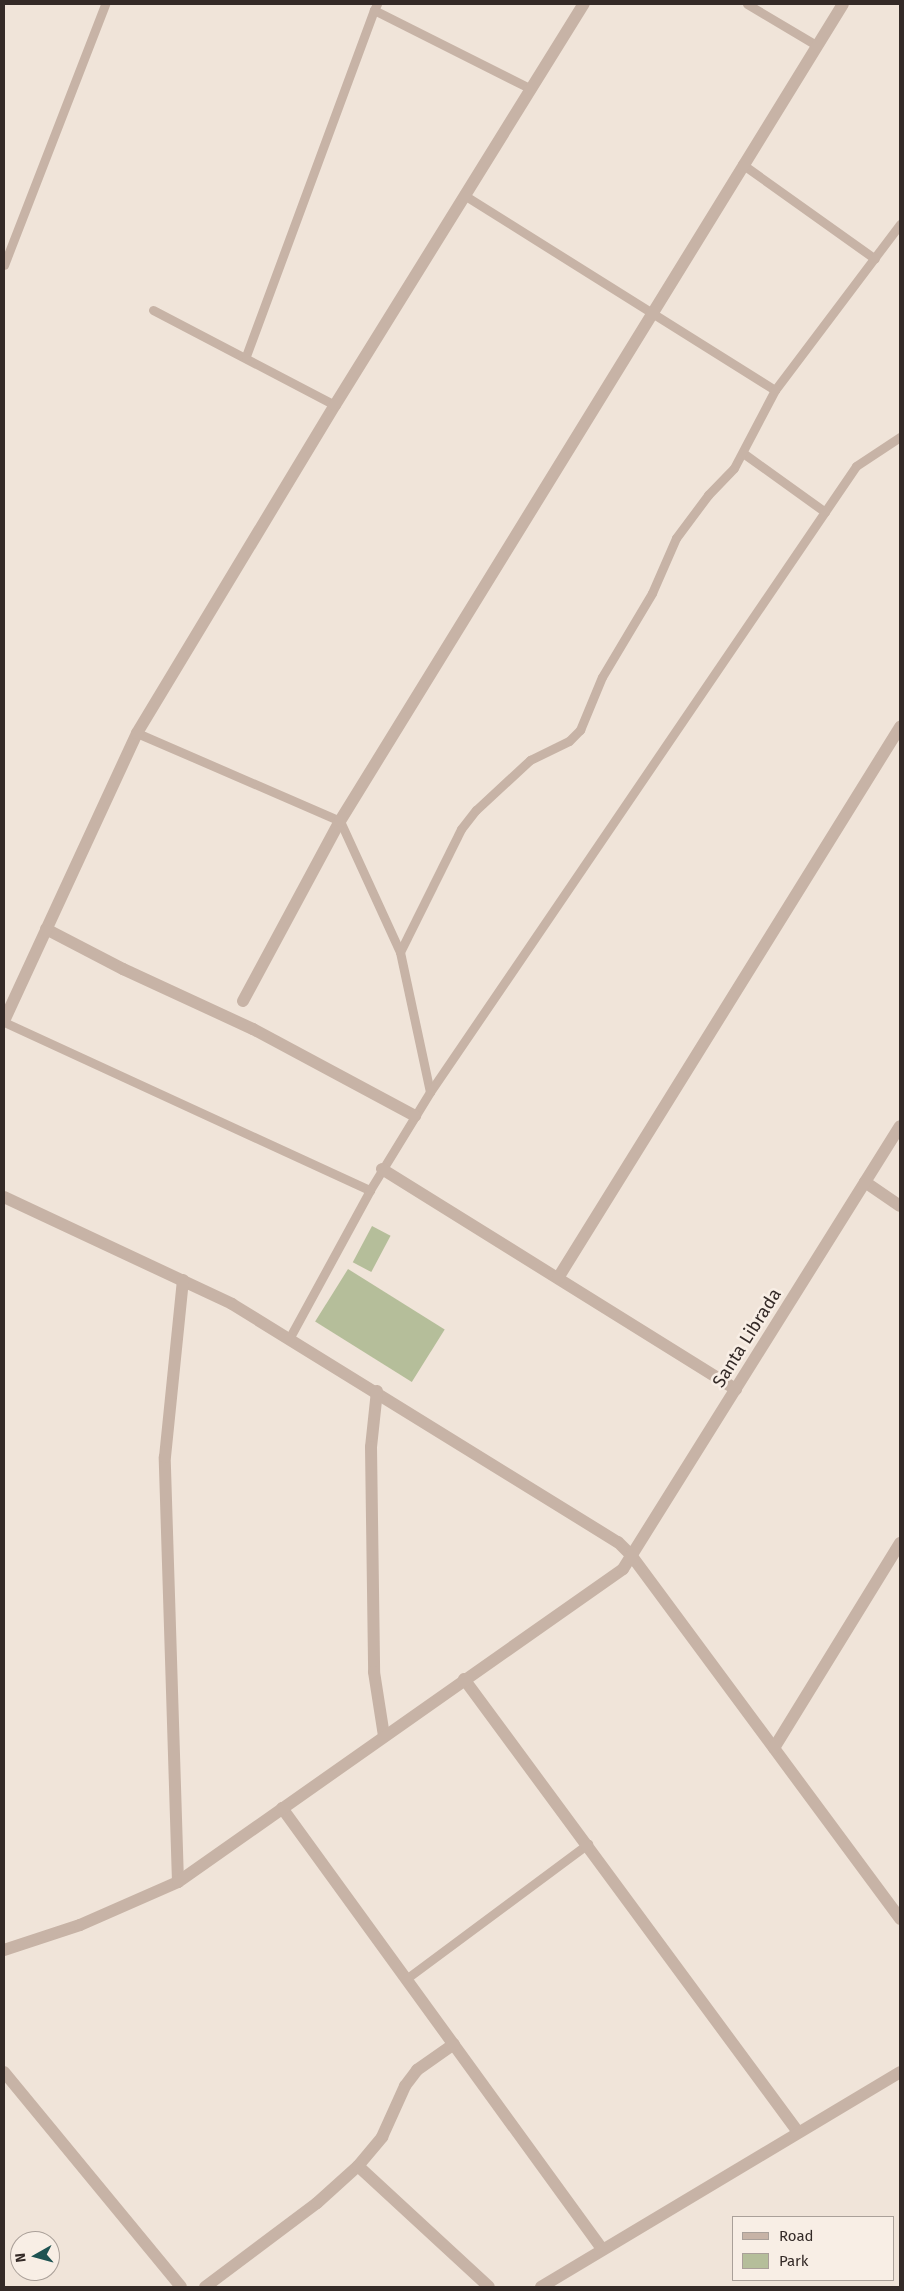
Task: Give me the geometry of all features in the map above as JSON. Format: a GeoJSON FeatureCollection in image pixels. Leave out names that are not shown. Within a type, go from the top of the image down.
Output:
{"type":"FeatureCollection","features":[{"type":"Feature","properties":{"kind":"street"},"geometry":{"type":"LineString","coordinates":[[4,1021],[137,733],[464,194],[584,4]]}},
{"type":"Feature","properties":{"kind":"street"},"geometry":{"type":"LineString","coordinates":[[243,1001],[340,821],[742,164],[843,4]]}},
{"type":"Feature","properties":{"kind":"street"},"geometry":{"type":"LineString","coordinates":[[558,1278],[900,727]]}},
{"type":"Feature","properties":{"kind":"street"},"geometry":{"type":"LineString","coordinates":[[46,929],[123,969],[253,1029],[415,1116]]}},
{"type":"Feature","properties":{"kind":"street","name":"Santa Librada"},"geometry":{"type":"LineString","coordinates":[[464,1679],[623,1568],[900,1126]]}},
{"type":"Feature","properties":{"kind":"street"},"geometry":{"type":"LineString","coordinates":[[382,1170],[736,1389]]}},
{"type":"Feature","properties":{"kind":"street"},"geometry":{"type":"LineString","coordinates":[[865,1182],[900,1206]]}},
{"type":"Feature","properties":{"kind":"street"},"geometry":{"type":"LineString","coordinates":[[4,1197],[183,1280],[290,1337],[618,1542],[631,1555],[900,1919]]}},
{"type":"Feature","properties":{"kind":"street"},"geometry":{"type":"LineString","coordinates":[[178,1882],[165,1457],[183,1280]]}},
{"type":"Feature","properties":{"kind":"street"},"geometry":{"type":"LineString","coordinates":[[377,1391],[371,1447],[374,1672],[384,1736]]}},
{"type":"Feature","properties":{"kind":"street"},"geometry":{"type":"LineString","coordinates":[[774,1748],[900,1543]]}},
{"type":"Feature","properties":{"kind":"street"},"geometry":{"type":"LineString","coordinates":[[4,1950],[80,1925],[178,1882],[464,1679],[588,1844],[798,2132]]}},
{"type":"Feature","properties":{"kind":"street"},"geometry":{"type":"LineString","coordinates":[[282,1808],[602,2249]]}},
{"type":"Feature","properties":{"kind":"street"},"geometry":{"type":"LineString","coordinates":[[205,2287],[317,2203],[358,2166],[382,2137],[405,2086],[417,2070],[454,2044]]}},
{"type":"Feature","properties":{"kind":"street"},"geometry":{"type":"LineString","coordinates":[[4,2072],[181,2287]]}},
{"type":"Feature","properties":{"kind":"street"},"geometry":{"type":"LineString","coordinates":[[541,2287],[900,2072]]}},
{"type":"Feature","properties":{"kind":"street"},"geometry":{"type":"LineString","coordinates":[[358,2166],[489,2287]]}},
{"type":"Feature","properties":{"kind":"lane"},"geometry":{"type":"LineString","coordinates":[[4,265],[105,4]]}},
{"type":"Feature","properties":{"kind":"lane"},"geometry":{"type":"LineString","coordinates":[[747,4],[816,45]]}},
{"type":"Feature","properties":{"kind":"lane"},"geometry":{"type":"LineString","coordinates":[[246,356],[375,7],[531,89]]}},
{"type":"Feature","properties":{"kind":"lane"},"geometry":{"type":"LineString","coordinates":[[742,164],[875,260]]}},
{"type":"Feature","properties":{"kind":"lane"},"geometry":{"type":"LineString","coordinates":[[464,194],[775,390]]}},
{"type":"Feature","properties":{"kind":"lane"},"geometry":{"type":"LineString","coordinates":[[400,952],[461,829],[476,810],[530,760],[569,742],[580,730],[602,677],[652,593],[668,552],[743,453],[775,390],[875,260],[900,224]]}},
{"type":"Feature","properties":{"kind":"lane"},"geometry":{"type":"LineString","coordinates":[[153,310],[246,356],[335,405]]}},
{"type":"Feature","properties":{"kind":"lane"},"geometry":{"type":"LineString","coordinates":[[290,1337],[370,1190],[430,1092],[856,466],[900,437]]}},
{"type":"Feature","properties":{"kind":"lane"},"geometry":{"type":"LineString","coordinates":[[743,453],[824,512]]}},
{"type":"Feature","properties":{"kind":"lane"},"geometry":{"type":"LineString","coordinates":[[137,733],[340,821],[400,952],[430,1092]]}},
{"type":"Feature","properties":{"kind":"lane"},"geometry":{"type":"LineString","coordinates":[[4,1021],[370,1190]]}},
{"type":"Feature","properties":{"kind":"lane"},"geometry":{"type":"LineString","coordinates":[[406,1979],[588,1844]]}},
{"type":"Feature","properties":{"kind":"green space"},"geometry":{"type":"Polygon","coordinates":[[[372,1226],[391,1236],[371,1272],[353,1262],[372,1226]]]}},
{"type":"Feature","properties":{"kind":"green space"},"geometry":{"type":"Polygon","coordinates":[[[348,1269],[445,1329],[412,1382],[315,1322],[348,1269]]]}}]}
